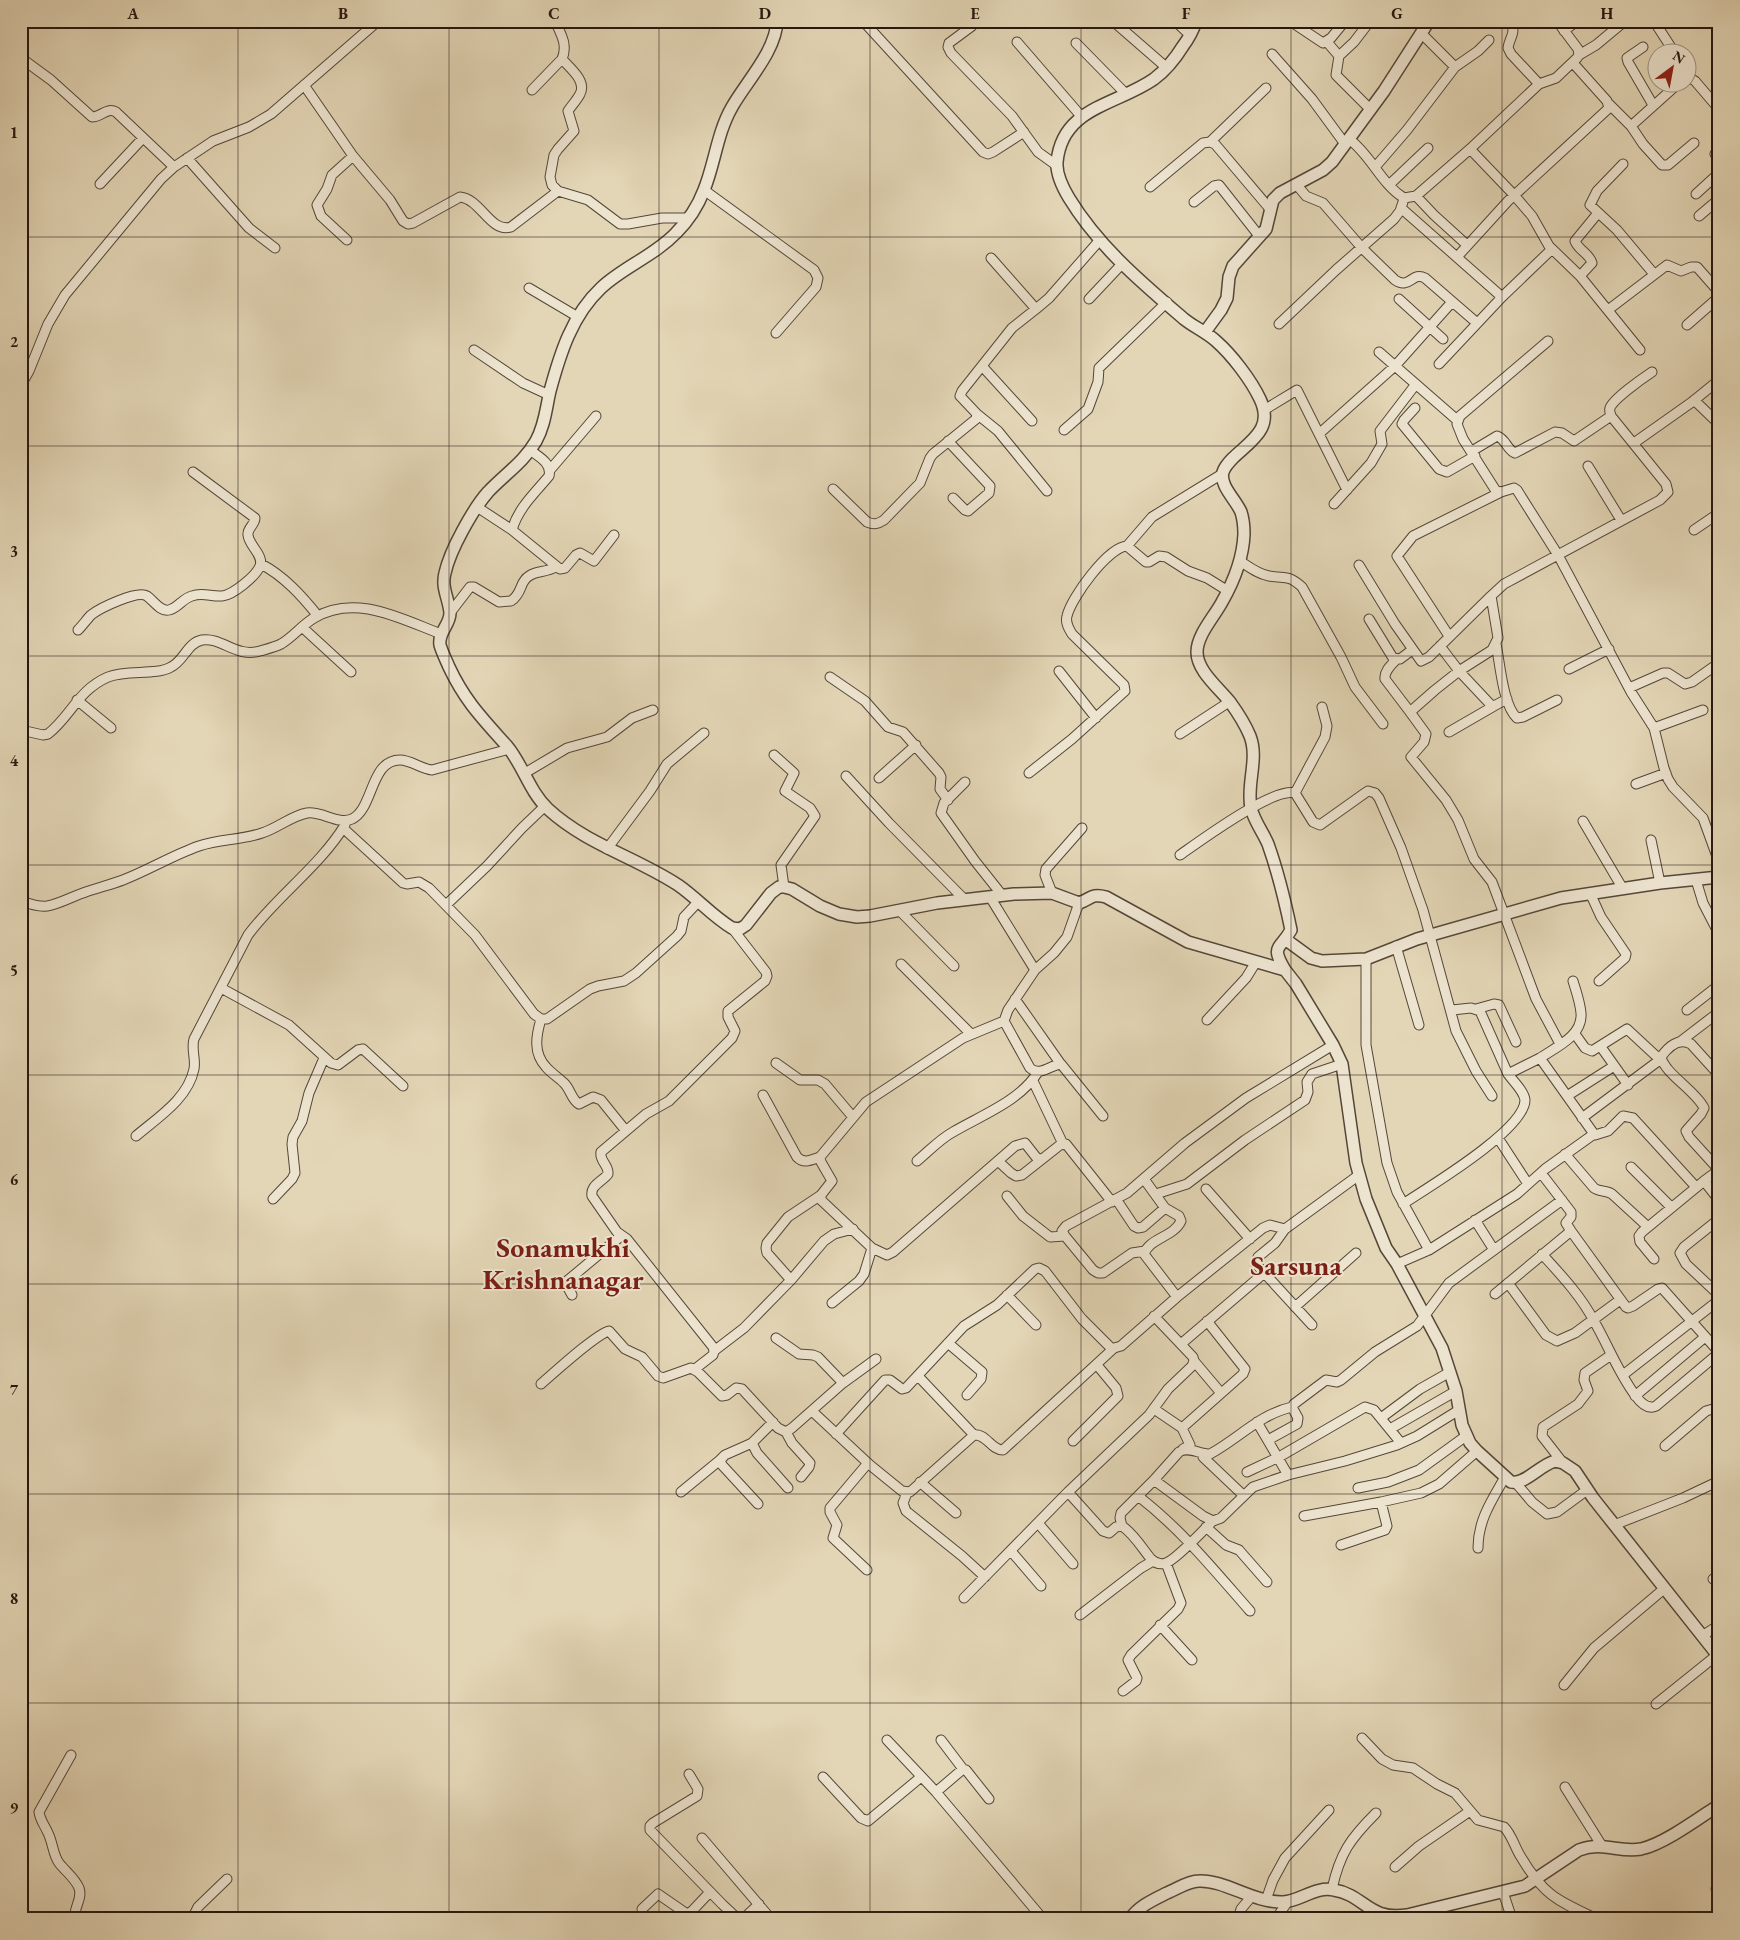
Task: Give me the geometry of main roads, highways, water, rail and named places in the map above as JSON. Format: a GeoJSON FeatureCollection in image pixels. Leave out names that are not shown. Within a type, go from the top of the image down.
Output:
{"type":"FeatureCollection","features":[{"type":"Feature","properties":{"kind":"district","name":"Sonamukhi Krishnanagar"},"geometry":{"type":"Point","coordinates":[563,1263]}},
{"type":"Feature","properties":{"kind":"district","name":"Sarsuna"},"geometry":{"type":"Point","coordinates":[1296,1265]}}]}
